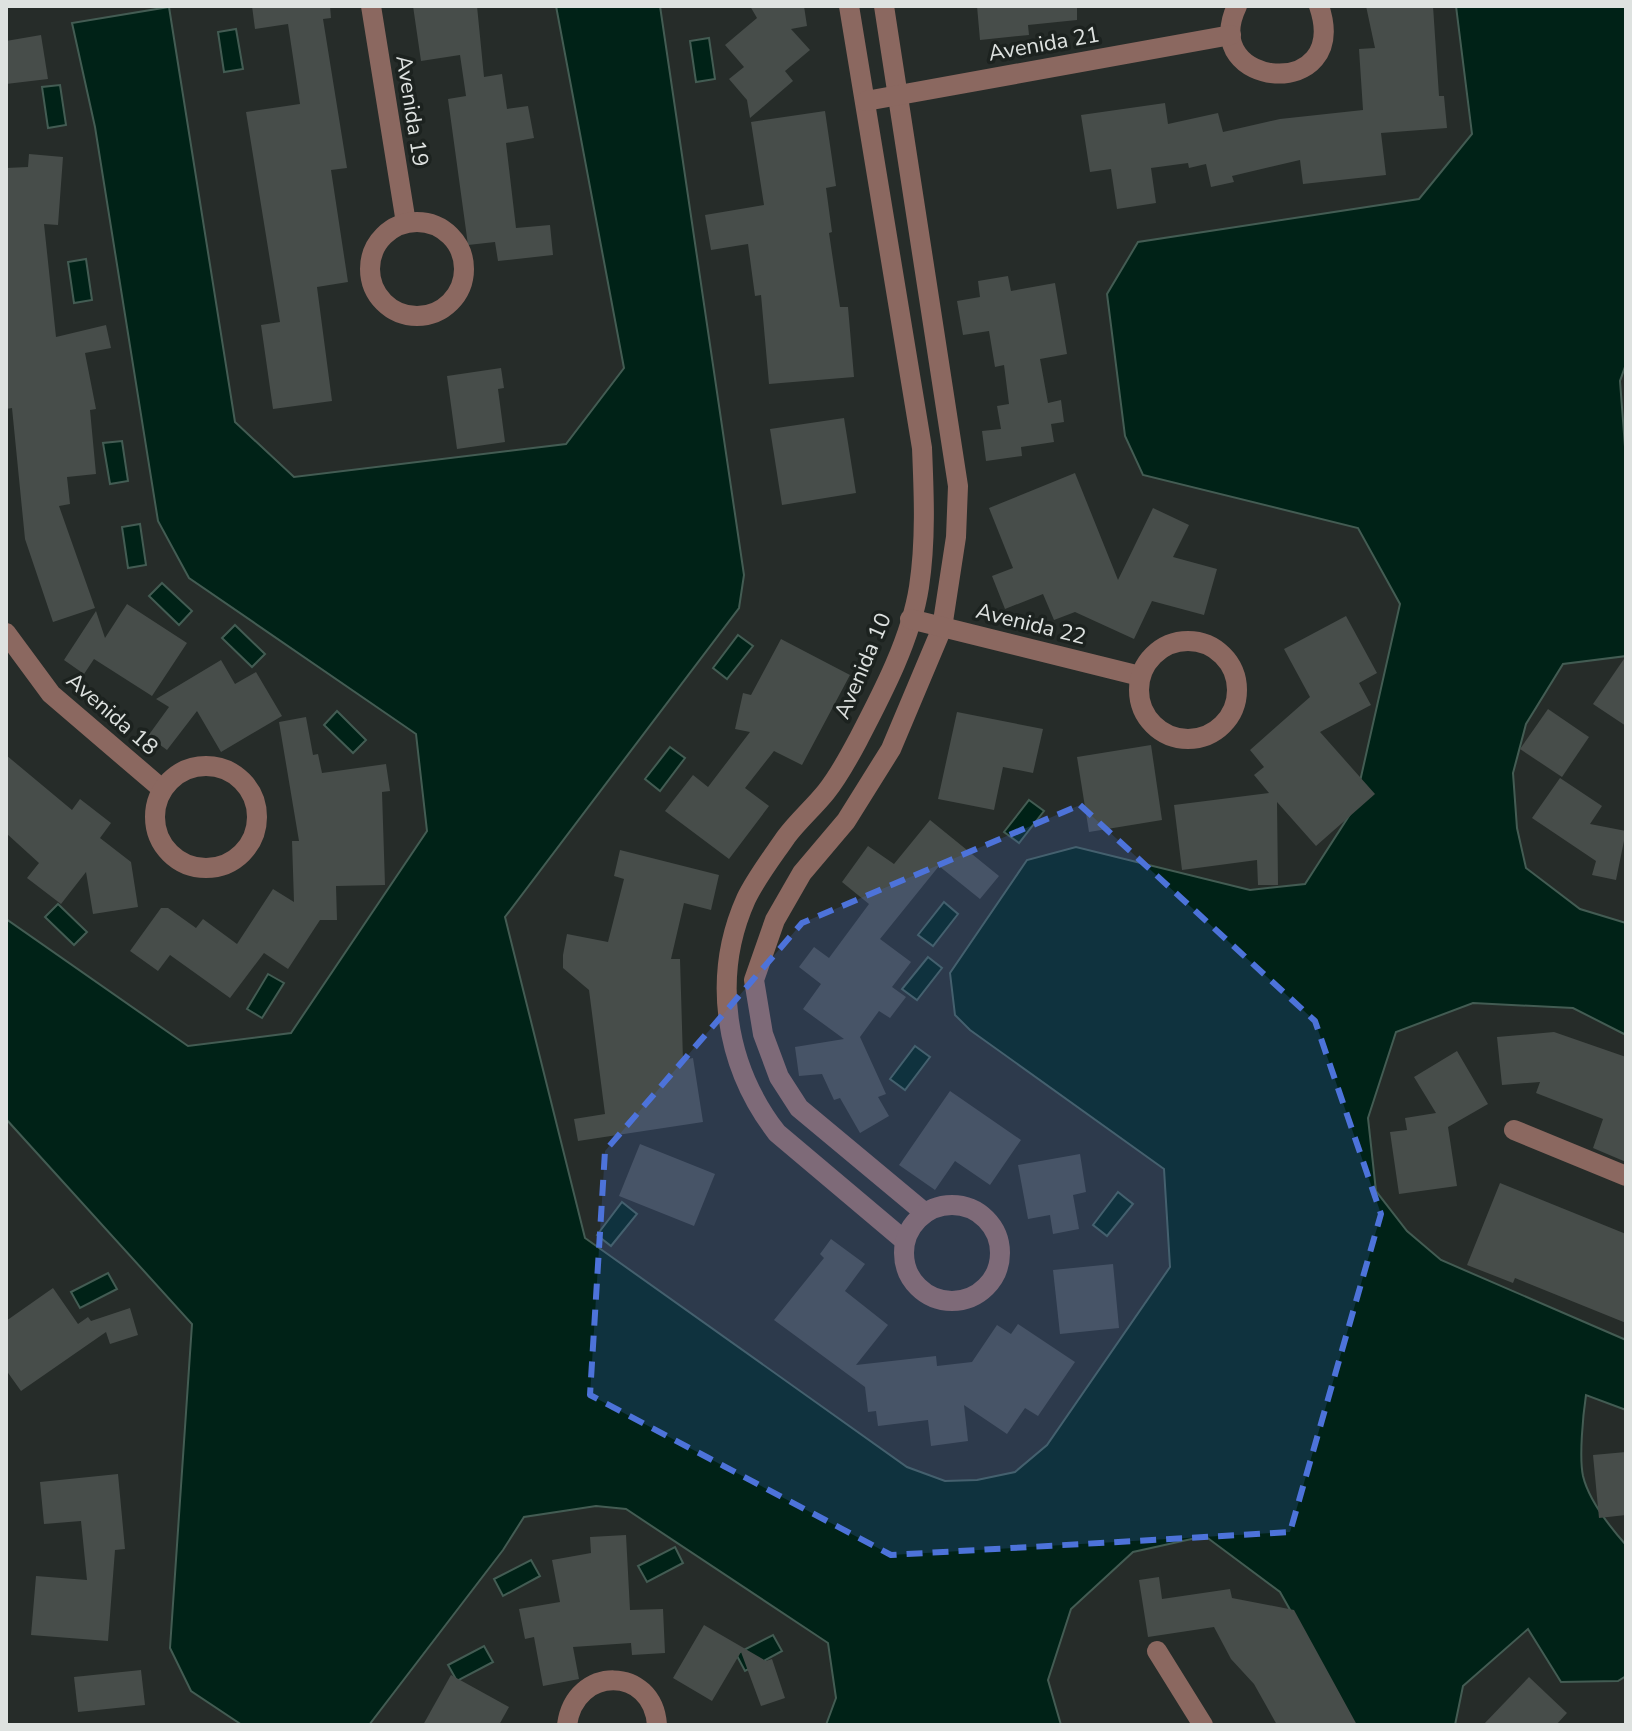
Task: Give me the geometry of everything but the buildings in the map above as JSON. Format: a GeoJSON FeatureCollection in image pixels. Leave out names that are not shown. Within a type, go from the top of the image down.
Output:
{"type":"FeatureCollection","features":[{"type":"Feature","properties":{"kind":"street","name":"Avenida 19"},"geometry":{"type":"LineString","coordinates":[[371,6],[406,223]]}},
{"type":"Feature","properties":{"kind":"street","name":"Avenida 10"},"geometry":{"type":"LineString","coordinates":[[849,6],[922,448],[925,521],[919,589],[910,619],[857,741],[828,790],[788,835],[747,897],[729,952],[725,994],[729,1035],[762,1114],[777,1133],[905,1241]]}},
{"type":"Feature","properties":{"kind":"street"},"geometry":{"type":"LineString","coordinates":[[884,6],[958,486],[956,537],[942,628],[891,749],[846,821],[802,873],[775,920],[754,980],[763,1034],[779,1077],[799,1108],[925,1213]]}},
{"type":"Feature","properties":{"kind":"street"},"geometry":{"type":"LineString","coordinates":[[1237,6],[1232,17],[1231,35],[1237,53],[1249,66],[1265,75],[1284,76],[1301,70],[1315,57],[1323,41],[1324,23],[1319,6]]}},
{"type":"Feature","properties":{"kind":"street","name":"Avenida 21"},"geometry":{"type":"LineString","coordinates":[[866,101],[1231,35]]}},
{"type":"Feature","properties":{"kind":"street"},"geometry":{"type":"LineString","coordinates":[[425,222],[442,228],[456,240],[464,257],[464,276],[458,293],[445,307],[429,315],[410,316],[392,309],[379,297],[371,280],[370,262],[376,244],[389,231],[406,223],[425,222]]}},
{"type":"Feature","properties":{"kind":"street","name":"Avenida 22"},"geometry":{"type":"LineString","coordinates":[[910,619],[1140,676]]}},
{"type":"Feature","properties":{"kind":"street","name":"Avenida 18"},"geometry":{"type":"LineString","coordinates":[[6,633],[51,694],[162,789]]}},
{"type":"Feature","properties":{"kind":"street"},"geometry":{"type":"LineString","coordinates":[[1184,641],[1203,643],[1220,652],[1232,667],[1238,686],[1235,705],[1226,722],[1211,734],[1192,740],[1173,738],[1156,728],[1144,713],[1139,695],[1140,676],[1150,659],[1165,646],[1184,641]]}},
{"type":"Feature","properties":{"kind":"street","name":"Avenida 18"},"geometry":{"type":"LineString","coordinates":[[195,766],[215,766],[234,773],[249,787],[257,805],[258,826],[251,844],[237,859],[218,867],[198,868],[179,861],[164,847],[156,828],[155,808],[162,789],[176,775],[195,766]]}},
{"type":"Feature","properties":{"kind":"street"},"geometry":{"type":"LineString","coordinates":[[1514,1130],[1626,1176]]}},
{"type":"Feature","properties":{"kind":"street"},"geometry":{"type":"LineString","coordinates":[[957,1205],[987,1219],[996,1232],[1001,1248],[999,1265],[992,1280],[965,1299],[932,1297],[908,1274],[904,1258],[905,1241],[916,1221],[925,1213],[940,1206],[957,1205]]}},
{"type":"Feature","properties":{"kind":"street"},"geometry":{"type":"LineString","coordinates":[[1157,1651],[1203,1725]]}},
{"type":"Feature","properties":{"kind":"street"},"geometry":{"type":"LineString","coordinates":[[567,1725],[575,1699],[585,1689],[612,1680],[640,1689],[650,1701],[657,1725]]}},
{"type":"Feature","properties":{"kind":"highlighted area"},"geometry":{"type":"Polygon","coordinates":[[[1080,805],[1315,1021],[1381,1214],[1290,1532],[891,1555],[590,1395],[605,1151],[802,923],[1080,805]]]}},
{"type":"Feature","properties":{"kind":"shaded area"},"geometry":{"type":"Polygon","coordinates":[[[556,6],[660,6],[744,575],[739,608],[505,917],[585,1238],[907,1467],[945,1481],[977,1480],[1015,1472],[1047,1445],[1170,1267],[1164,1169],[970,1030],[955,1015],[950,973],[1027,860],[1076,847],[1250,890],[1305,884],[1354,808],[1400,604],[1358,528],[1143,475],[1125,436],[1107,294],[1138,242],[1419,199],[1472,134],[1456,6],[1626,6],[1626,364],[1620,381],[1626,460],[1626,656],[1563,664],[1526,724],[1513,773],[1517,828],[1526,868],[1580,909],[1626,923],[1626,1035],[1573,1008],[1473,1003],[1396,1032],[1368,1118],[1376,1191],[1407,1231],[1441,1260],[1626,1340],[1626,1410],[1586,1395],[1581,1458],[1590,1495],[1626,1545],[1626,1676],[1618,1681],[1561,1682],[1528,1629],[1463,1686],[1455,1725],[1346,1725],[1325,1672],[1280,1592],[1205,1536],[1133,1552],[1071,1609],[1048,1680],[1061,1725],[826,1725],[836,1698],[828,1643],[626,1509],[596,1506],[524,1517],[503,1550],[369,1725],[242,1725],[191,1691],[170,1648],[192,1324],[6,1119],[6,919],[188,1046],[291,1033],[427,831],[416,734],[189,578],[158,521],[95,127],[72,23],[169,7],[235,422],[294,477],[566,444],[624,368],[556,6]]]}},
{"type":"Feature","properties":{"kind":"shaded area"},"geometry":{"type":"Polygon","coordinates":[[[236,29],[243,69],[224,72],[218,32],[236,29]]]}},
{"type":"Feature","properties":{"kind":"shaded area"},"geometry":{"type":"Polygon","coordinates":[[[709,38],[715,79],[696,82],[690,41],[709,38]]]}},
{"type":"Feature","properties":{"kind":"shaded area"},"geometry":{"type":"Polygon","coordinates":[[[60,85],[66,125],[48,128],[42,87],[60,85]]]}},
{"type":"Feature","properties":{"kind":"shaded area"},"geometry":{"type":"Polygon","coordinates":[[[86,259],[92,300],[74,303],[68,262],[86,259]]]}},
{"type":"Feature","properties":{"kind":"shaded area"},"geometry":{"type":"Polygon","coordinates":[[[122,441],[128,481],[110,484],[103,443],[122,441]]]}},
{"type":"Feature","properties":{"kind":"shaded area"},"geometry":{"type":"Polygon","coordinates":[[[140,524],[146,565],[128,568],[122,527],[140,524]]]}},
{"type":"Feature","properties":{"kind":"shaded area"},"geometry":{"type":"Polygon","coordinates":[[[162,583],[192,611],[179,625],[149,596],[162,583]]]}},
{"type":"Feature","properties":{"kind":"shaded area"},"geometry":{"type":"Polygon","coordinates":[[[235,625],[265,654],[252,667],[222,638],[235,625]]]}},
{"type":"Feature","properties":{"kind":"shaded area"},"geometry":{"type":"Polygon","coordinates":[[[738,635],[753,646],[727,679],[713,668],[738,635]]]}},
{"type":"Feature","properties":{"kind":"shaded area"},"geometry":{"type":"Polygon","coordinates":[[[337,711],[366,740],[353,753],[324,725],[337,711]]]}},
{"type":"Feature","properties":{"kind":"shaded area"},"geometry":{"type":"Polygon","coordinates":[[[670,747],[685,758],[660,791],[645,779],[670,747]]]}},
{"type":"Feature","properties":{"kind":"shaded area"},"geometry":{"type":"Polygon","coordinates":[[[1029,800],[1044,811],[1019,843],[1004,832],[1029,800]]]}},
{"type":"Feature","properties":{"kind":"shaded area"},"geometry":{"type":"Polygon","coordinates":[[[944,902],[958,914],[933,946],[918,935],[944,902]]]}},
{"type":"Feature","properties":{"kind":"shaded area"},"geometry":{"type":"Polygon","coordinates":[[[58,904],[87,932],[74,945],[45,917],[58,904]]]}},
{"type":"Feature","properties":{"kind":"shaded area"},"geometry":{"type":"Polygon","coordinates":[[[928,957],[942,968],[917,1000],[902,989],[928,957]]]}},
{"type":"Feature","properties":{"kind":"shaded area"},"geometry":{"type":"Polygon","coordinates":[[[268,974],[284,983],[262,1018],[247,1009],[268,974]]]}},
{"type":"Feature","properties":{"kind":"shaded area"},"geometry":{"type":"Polygon","coordinates":[[[915,1046],[930,1057],[905,1090],[890,1079],[915,1046]]]}},
{"type":"Feature","properties":{"kind":"shaded area"},"geometry":{"type":"Polygon","coordinates":[[[1118,1192],[1133,1204],[1107,1236],[1093,1225],[1118,1192]]]}},
{"type":"Feature","properties":{"kind":"shaded area"},"geometry":{"type":"Polygon","coordinates":[[[622,1202],[637,1214],[611,1246],[597,1235],[622,1202]]]}},
{"type":"Feature","properties":{"kind":"shaded area"},"geometry":{"type":"Polygon","coordinates":[[[108,1273],[117,1289],[80,1308],[71,1292],[108,1273]]]}},
{"type":"Feature","properties":{"kind":"shaded area"},"geometry":{"type":"Polygon","coordinates":[[[675,1547],[683,1563],[647,1582],[638,1566],[675,1547]]]}},
{"type":"Feature","properties":{"kind":"shaded area"},"geometry":{"type":"Polygon","coordinates":[[[531,1560],[540,1576],[503,1596],[494,1579],[531,1560]]]}},
{"type":"Feature","properties":{"kind":"shaded area"},"geometry":{"type":"Polygon","coordinates":[[[773,1635],[782,1651],[745,1671],[736,1654],[773,1635]]]}},
{"type":"Feature","properties":{"kind":"shaded area"},"geometry":{"type":"Polygon","coordinates":[[[484,1646],[493,1662],[457,1681],[448,1665],[484,1646]]]}}]}
